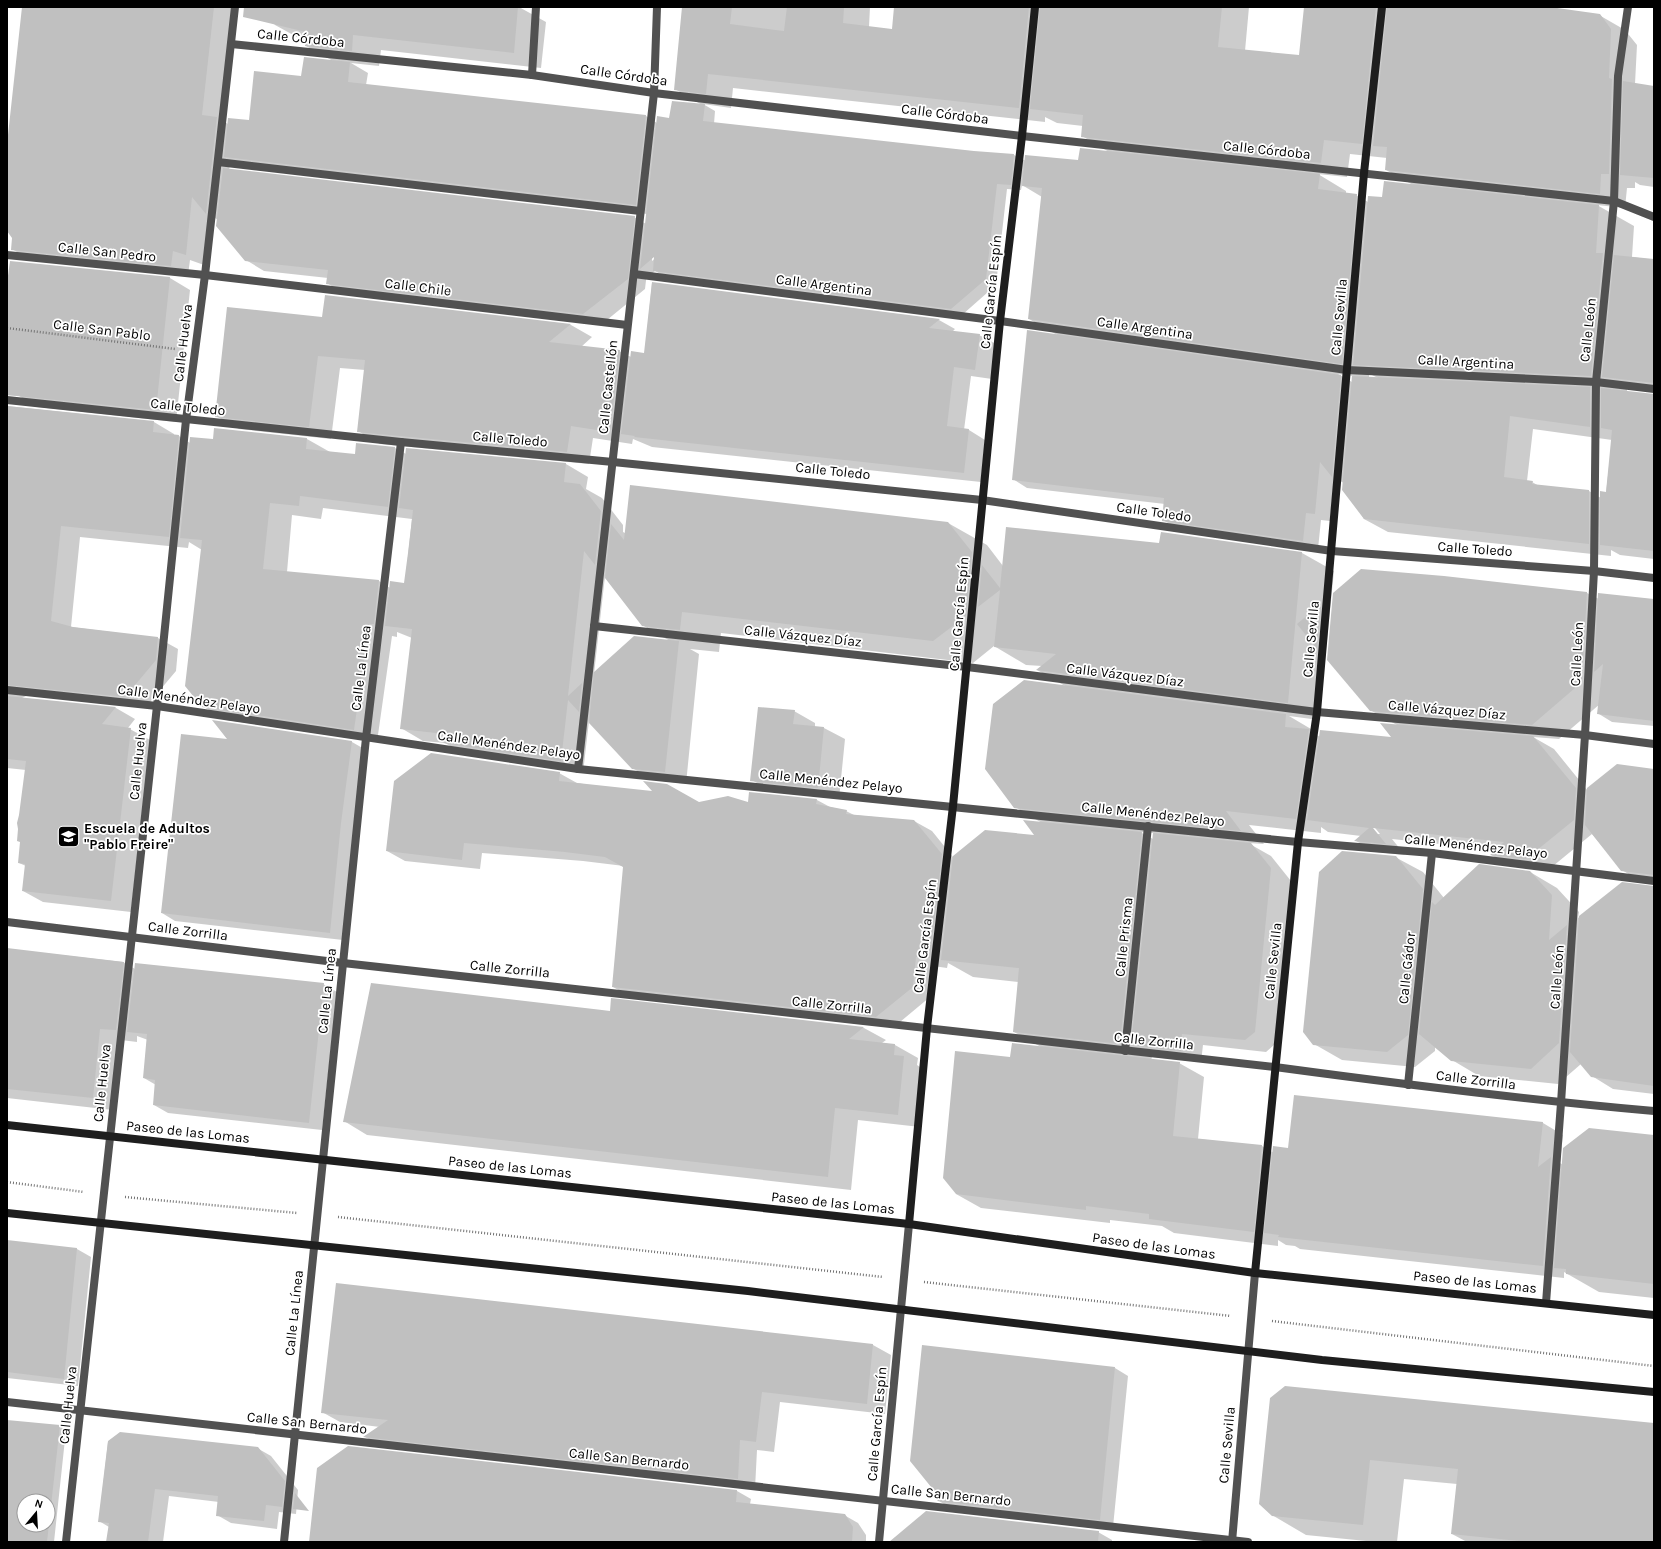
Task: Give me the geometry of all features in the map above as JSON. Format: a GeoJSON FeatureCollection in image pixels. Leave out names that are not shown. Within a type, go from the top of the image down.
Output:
{"type":"FeatureCollection","features":[{"type":"Feature","properties":{"kind":"main road","name":"Calle García Espín"},"geometry":{"type":"LineString","coordinates":[[909,1224],[927,1028],[953,806],[967,668],[1000,321],[1022,136],[1035,7]]}},
{"type":"Feature","properties":{"kind":"main road","name":"Calle Sevilla"},"geometry":{"type":"LineString","coordinates":[[1255,1273],[1298,842],[1318,712],[1364,173],[1382,7]]}},
{"type":"Feature","properties":{"kind":"main road","name":"Paseo de las Lomas"},"geometry":{"type":"LineString","coordinates":[[7,1125],[909,1224],[1255,1273],[1654,1315]]}},
{"type":"Feature","properties":{"kind":"main road"},"geometry":{"type":"LineString","coordinates":[[7,1213],[748,1291],[1247,1351],[1654,1392]]}},
{"type":"Feature","properties":{"kind":"street","name":"Calle Huelva"},"geometry":{"type":"LineString","coordinates":[[66,1542],[157,706],[186,420],[205,275],[235,7]]}},
{"type":"Feature","properties":{"kind":"street"},"geometry":{"type":"LineString","coordinates":[[532,75],[536,7]]}},
{"type":"Feature","properties":{"kind":"street","name":"Calle Castellón"},"geometry":{"type":"LineString","coordinates":[[578,769],[654,93],[657,7]]}},
{"type":"Feature","properties":{"kind":"street","name":"Calle León"},"geometry":{"type":"LineString","coordinates":[[1546,1303],[1577,870],[1594,571],[1596,382],[1614,201],[1618,76],[1628,7]]}},
{"type":"Feature","properties":{"kind":"street","name":"Calle Córdoba"},"geometry":{"type":"LineString","coordinates":[[231,44],[532,75],[654,93],[1022,136],[1614,201],[1654,217]]}},
{"type":"Feature","properties":{"kind":"street"},"geometry":{"type":"LineString","coordinates":[[218,162],[640,211]]}},
{"type":"Feature","properties":{"kind":"street","name":"Calle San Pedro"},"geometry":{"type":"LineString","coordinates":[[7,255],[205,275]]}},
{"type":"Feature","properties":{"kind":"street","name":"Calle Argentina"},"geometry":{"type":"LineString","coordinates":[[634,274],[1000,321],[1347,370],[1596,382],[1654,389]]}},
{"type":"Feature","properties":{"kind":"street","name":"Calle Chile"},"geometry":{"type":"LineString","coordinates":[[205,275],[627,325]]}},
{"type":"Feature","properties":{"kind":"street","name":"Calle Toledo"},"geometry":{"type":"LineString","coordinates":[[7,400],[186,420],[982,500],[1332,551],[1594,571],[1654,578]]}},
{"type":"Feature","properties":{"kind":"street","name":"Calle La Línea"},"geometry":{"type":"LineString","coordinates":[[284,1542],[366,738],[401,442]]}},
{"type":"Feature","properties":{"kind":"street","name":"Calle Vázquez Díaz"},"geometry":{"type":"LineString","coordinates":[[594,626],[967,668],[1318,712],[1585,735],[1654,744]]}},
{"type":"Feature","properties":{"kind":"street","name":"Calle Menéndez Pelayo"},"geometry":{"type":"LineString","coordinates":[[7,690],[157,706],[578,769],[1298,842],[1432,853],[1654,880]]}},
{"type":"Feature","properties":{"kind":"street","name":"Calle Prisma"},"geometry":{"type":"LineString","coordinates":[[1125,1051],[1148,826]]}},
{"type":"Feature","properties":{"kind":"street","name":"Calle Gádor"},"geometry":{"type":"LineString","coordinates":[[1408,1085],[1432,853]]}},
{"type":"Feature","properties":{"kind":"street","name":"Calle Zorrilla"},"geometry":{"type":"LineString","coordinates":[[7,922],[132,936],[343,963],[1275,1067],[1408,1085],[1561,1103],[1654,1112]]}},
{"type":"Feature","properties":{"kind":"street","name":"Calle García Espín"},"geometry":{"type":"LineString","coordinates":[[879,1542],[909,1224]]}},
{"type":"Feature","properties":{"kind":"street","name":"Calle Sevilla"},"geometry":{"type":"LineString","coordinates":[[1232,1541],[1247,1351],[1255,1273]]}},
{"type":"Feature","properties":{"kind":"street","name":"Calle San Bernardo"},"geometry":{"type":"LineString","coordinates":[[7,1402],[1248,1542]]}},
{"type":"Feature","properties":{"kind":"path","name":"Calle San Pablo"},"geometry":{"type":"LineString","coordinates":[[7,328],[195,351]]}},
{"type":"Feature","properties":{"kind":"path"},"geometry":{"type":"LineString","coordinates":[[7,1182],[103,1194],[317,1215],[903,1279],[1654,1366]]}},
{"type":"Feature","properties":{"kind":"building"},"geometry":{"type":"Polygon","coordinates":[[[22,7],[214,7],[202,115],[217,117],[206,214],[192,197],[186,255],[173,251],[171,266],[11,250],[12,238],[7,231],[7,144],[22,7]]]}},
{"type":"Feature","properties":{"kind":"building"},"geometry":{"type":"Polygon","coordinates":[[[244,7],[518,7],[514,53],[353,35],[352,51],[305,46],[306,32],[243,17],[244,7]]]}},
{"type":"Feature","properties":{"kind":"building"},"geometry":{"type":"Polygon","coordinates":[[[682,7],[732,7],[730,24],[784,31],[787,7],[844,7],[843,23],[892,29],[894,7],[1029,7],[1019,108],[708,74],[706,94],[674,90],[682,7]]]}},
{"type":"Feature","properties":{"kind":"building"},"geometry":{"type":"Polygon","coordinates":[[[1040,7],[1222,7],[1218,47],[1299,55],[1304,7],[1376,7],[1362,144],[1324,140],[1321,163],[1081,137],[1083,115],[1030,109],[1040,7]]]}},
{"type":"Feature","properties":{"kind":"building"},"geometry":{"type":"Polygon","coordinates":[[[1387,7],[1550,7],[1600,14],[1611,29],[1609,78],[1612,79],[1609,174],[1601,174],[1600,194],[1385,170],[1387,147],[1373,146],[1387,7]]]}},
{"type":"Feature","properties":{"kind":"building"},"geometry":{"type":"Polygon","coordinates":[[[304,57],[350,62],[348,82],[646,115],[636,205],[224,157],[228,118],[249,120],[254,71],[301,76],[304,57]]]}},
{"type":"Feature","properties":{"kind":"building"},"geometry":{"type":"Polygon","coordinates":[[[1623,81],[1654,86],[1654,178],[1620,175],[1623,81]]]}},
{"type":"Feature","properties":{"kind":"building"},"geometry":{"type":"Polygon","coordinates":[[[672,101],[705,104],[703,121],[974,151],[1014,154],[1011,185],[997,184],[986,279],[951,309],[653,271],[654,257],[640,269],[657,116],[669,118],[672,101]]]}},
{"type":"Feature","properties":{"kind":"building"},"geometry":{"type":"Polygon","coordinates":[[[1080,148],[1320,174],[1318,189],[1357,194],[1342,364],[1028,319],[1042,188],[1022,186],[1025,155],[1078,160],[1080,148]]]}},
{"type":"Feature","properties":{"kind":"building"},"geometry":{"type":"Polygon","coordinates":[[[223,168],[635,216],[628,279],[583,314],[326,284],[328,270],[245,261],[216,226],[223,168]]]}},
{"type":"Feature","properties":{"kind":"building"},"geometry":{"type":"Polygon","coordinates":[[[1384,181],[1599,205],[1596,253],[1603,253],[1591,376],[1353,365],[1368,196],[1382,197],[1384,181]]]}},
{"type":"Feature","properties":{"kind":"building"},"geometry":{"type":"Polygon","coordinates":[[[1614,255],[1654,259],[1654,383],[1602,377],[1614,255]]]}},
{"type":"Feature","properties":{"kind":"building"},"geometry":{"type":"Polygon","coordinates":[[[10,261],[170,277],[156,410],[7,395],[7,283],[10,261]]]}},
{"type":"Feature","properties":{"kind":"building"},"geometry":{"type":"Polygon","coordinates":[[[652,282],[940,319],[929,328],[980,334],[975,370],[954,367],[947,426],[969,429],[964,473],[634,437],[635,436],[621,434],[631,351],[644,353],[652,282]]]}},
{"type":"Feature","properties":{"kind":"building"},"geometry":{"type":"Polygon","coordinates":[[[325,295],[571,324],[549,342],[620,350],[610,432],[571,426],[567,452],[357,432],[365,360],[318,356],[309,427],[215,417],[227,307],[322,317],[325,295]]]}},
{"type":"Feature","properties":{"kind":"building"},"geometry":{"type":"Polygon","coordinates":[[[1027,330],[1341,375],[1332,477],[1320,462],[1315,514],[1306,513],[1303,541],[1162,521],[1164,498],[1012,480],[1027,330]]]}},
{"type":"Feature","properties":{"kind":"building"},"geometry":{"type":"Polygon","coordinates":[[[1352,376],[1590,387],[1590,427],[1510,416],[1504,477],[1533,481],[1532,484],[1589,490],[1589,544],[1364,519],[1342,490],[1352,376]]]}},
{"type":"Feature","properties":{"kind":"building"},"geometry":{"type":"Polygon","coordinates":[[[1601,388],[1654,394],[1654,551],[1600,545],[1600,491],[1606,492],[1612,430],[1601,428],[1601,388]]]}},
{"type":"Feature","properties":{"kind":"building"},"geometry":{"type":"Polygon","coordinates":[[[7,406],[154,421],[153,432],[179,435],[169,537],[61,526],[51,621],[73,627],[158,637],[156,660],[125,697],[7,685],[7,406]]]}},
{"type":"Feature","properties":{"kind":"building"},"geometry":{"type":"Polygon","coordinates":[[[214,428],[307,438],[306,449],[355,454],[356,443],[395,447],[388,507],[300,496],[299,506],[270,503],[263,569],[379,580],[374,624],[369,624],[354,730],[202,707],[185,686],[202,540],[180,538],[190,437],[213,439],[214,428]]]}},
{"type":"Feature","properties":{"kind":"building"},"geometry":{"type":"Polygon","coordinates":[[[406,448],[566,463],[564,482],[580,484],[601,511],[595,565],[584,551],[568,696],[582,683],[579,712],[568,700],[561,761],[443,743],[454,735],[400,729],[412,629],[385,626],[390,581],[404,583],[408,553],[413,510],[399,508],[406,448]]]}},
{"type":"Feature","properties":{"kind":"building"},"geometry":{"type":"Polygon","coordinates":[[[630,485],[948,522],[972,552],[966,616],[933,641],[682,612],[680,630],[642,626],[605,578],[611,524],[624,540],[630,485]]]}},
{"type":"Feature","properties":{"kind":"building"},"geometry":{"type":"Polygon","coordinates":[[[1006,527],[1159,543],[1161,532],[1302,552],[1288,703],[1036,670],[1056,654],[994,647],[1000,590],[978,607],[982,565],[1000,588],[1006,527]]]}},
{"type":"Feature","properties":{"kind":"building"},"geometry":{"type":"Polygon","coordinates":[[[1361,569],[1444,576],[1587,592],[1582,682],[1532,725],[1370,711],[1327,660],[1333,593],[1361,569]]]}},
{"type":"Feature","properties":{"kind":"building"},"geometry":{"type":"Polygon","coordinates":[[[1598,593],[1654,599],[1654,721],[1597,714],[1603,664],[1594,672],[1598,593]]]}},
{"type":"Feature","properties":{"kind":"building"},"geometry":{"type":"Polygon","coordinates":[[[1321,604],[1317,649],[1297,624],[1321,604]]]}},
{"type":"Feature","properties":{"kind":"building"},"geometry":{"type":"Polygon","coordinates":[[[634,636],[679,641],[665,772],[632,769],[589,723],[594,672],[634,636]]]}},
{"type":"Feature","properties":{"kind":"building"},"geometry":{"type":"Polygon","coordinates":[[[1024,680],[1286,714],[1285,727],[1309,729],[1296,819],[1226,811],[1241,831],[1014,808],[985,769],[993,704],[1024,680]]]}},
{"type":"Feature","properties":{"kind":"building","name":"Escuela de Adultos \"Pablo Freire\""},"geometry":{"type":"Polygon","coordinates":[[[7,696],[116,707],[102,724],[131,728],[111,901],[22,891],[25,864],[18,863],[20,842],[17,841],[17,823],[26,761],[7,759],[7,696]]]}},
{"type":"Feature","properties":{"kind":"building"},"geometry":{"type":"Polygon","coordinates":[[[758,707],[795,710],[793,724],[824,727],[818,788],[750,781],[758,707]]]}},
{"type":"Feature","properties":{"kind":"building"},"geometry":{"type":"Polygon","coordinates":[[[212,720],[352,741],[341,823],[330,933],[161,913],[181,734],[227,739],[212,720]]]}},
{"type":"Feature","properties":{"kind":"building"},"geometry":{"type":"Polygon","coordinates":[[[1380,723],[1533,736],[1576,788],[1574,820],[1526,859],[1490,855],[1504,842],[1373,828],[1386,844],[1354,841],[1369,828],[1307,820],[1320,730],[1391,737],[1380,723]]]}},
{"type":"Feature","properties":{"kind":"building"},"geometry":{"type":"Polygon","coordinates":[[[431,753],[560,772],[559,781],[652,791],[643,781],[667,784],[699,802],[728,796],[748,802],[749,792],[817,799],[816,804],[847,810],[846,814],[914,820],[942,854],[930,958],[916,957],[913,987],[876,1017],[612,987],[623,867],[605,857],[464,843],[462,860],[386,851],[394,781],[431,753]]]}},
{"type":"Feature","properties":{"kind":"building"},"geometry":{"type":"Polygon","coordinates":[[[1617,764],[1654,769],[1654,875],[1621,871],[1585,825],[1587,788],[1617,764]]]}},
{"type":"Feature","properties":{"kind":"building"},"geometry":{"type":"Polygon","coordinates":[[[1023,820],[1142,832],[1120,1044],[1013,1032],[1019,968],[941,960],[953,856],[985,830],[1034,835],[1023,820]]]}},
{"type":"Feature","properties":{"kind":"building"},"geometry":{"type":"Polygon","coordinates":[[[1153,833],[1251,843],[1271,868],[1255,1032],[1245,1040],[1182,1034],[1181,1051],[1131,1045],[1153,833]]]}},
{"type":"Feature","properties":{"kind":"building"},"geometry":{"type":"Polygon","coordinates":[[[1342,851],[1396,856],[1423,889],[1408,1035],[1387,1052],[1313,1045],[1303,1032],[1319,872],[1342,851]]]}},
{"type":"Feature","properties":{"kind":"building"},"geometry":{"type":"Polygon","coordinates":[[[1479,864],[1530,871],[1552,895],[1549,940],[1567,925],[1559,1043],[1531,1069],[1451,1061],[1419,1034],[1432,902],[1435,905],[1479,864]]]}},
{"type":"Feature","properties":{"kind":"building"},"geometry":{"type":"Polygon","coordinates":[[[1622,882],[1654,886],[1654,1086],[1591,1077],[1570,1052],[1579,916],[1622,882]]]}},
{"type":"Feature","properties":{"kind":"building"},"geometry":{"type":"Polygon","coordinates":[[[7,948],[124,962],[116,1030],[100,1029],[93,1098],[7,1089],[7,948]]]}},
{"type":"Feature","properties":{"kind":"building"},"geometry":{"type":"Polygon","coordinates":[[[135,963],[324,983],[309,1123],[153,1105],[155,1080],[143,1078],[147,1034],[127,1032],[135,963]]]}},
{"type":"Feature","properties":{"kind":"building"},"geometry":{"type":"Polygon","coordinates":[[[371,983],[610,1011],[611,998],[864,1027],[849,1039],[895,1044],[894,1055],[904,1056],[898,1115],[835,1108],[828,1177],[343,1122],[371,983]]]}},
{"type":"Feature","properties":{"kind":"building"},"geometry":{"type":"Polygon","coordinates":[[[1012,1043],[1180,1062],[1173,1136],[1262,1145],[1254,1232],[1149,1219],[1149,1214],[1086,1206],[1086,1210],[956,1194],[943,1178],[955,1051],[1010,1057],[1012,1043]]]}},
{"type":"Feature","properties":{"kind":"building"},"geometry":{"type":"Polygon","coordinates":[[[1294,1095],[1543,1122],[1538,1167],[1551,1157],[1543,1266],[1278,1237],[1279,1235],[1264,1233],[1273,1146],[1288,1148],[1294,1095]]]}},
{"type":"Feature","properties":{"kind":"building"},"geometry":{"type":"Polygon","coordinates":[[[1589,1128],[1654,1135],[1654,1284],[1566,1274],[1566,1269],[1554,1268],[1563,1148],[1589,1128]]]}},
{"type":"Feature","properties":{"kind":"building"},"geometry":{"type":"Polygon","coordinates":[[[7,1240],[77,1248],[64,1379],[7,1372],[7,1240]]]}},
{"type":"Feature","properties":{"kind":"building"},"geometry":{"type":"Polygon","coordinates":[[[336,1283],[873,1344],[867,1404],[762,1392],[756,1442],[740,1440],[738,1479],[363,1437],[388,1420],[321,1413],[336,1283]]]}},
{"type":"Feature","properties":{"kind":"building"},"geometry":{"type":"Polygon","coordinates":[[[922,1345],[1115,1367],[1100,1520],[937,1501],[940,1498],[910,1461],[922,1345]]]}},
{"type":"Feature","properties":{"kind":"building"},"geometry":{"type":"Polygon","coordinates":[[[1285,1386],[1654,1423],[1654,1542],[1528,1542],[1451,1534],[1458,1469],[1370,1460],[1363,1525],[1272,1516],[1259,1504],[1270,1398],[1285,1386]]]}},
{"type":"Feature","properties":{"kind":"building"},"geometry":{"type":"Polygon","coordinates":[[[7,1420],[60,1425],[52,1493],[16,1493],[16,1533],[48,1533],[47,1542],[7,1542],[7,1420]]]}},
{"type":"Feature","properties":{"kind":"building"},"geometry":{"type":"Polygon","coordinates":[[[120,1432],[258,1447],[285,1481],[282,1507],[266,1505],[264,1521],[216,1516],[218,1496],[155,1489],[148,1542],[106,1542],[109,1523],[98,1522],[108,1441],[120,1432]]]}},
{"type":"Feature","properties":{"kind":"building"},"geometry":{"type":"Polygon","coordinates":[[[348,1446],[737,1490],[736,1502],[845,1514],[853,1527],[852,1542],[309,1542],[317,1468],[348,1446]]]}},
{"type":"Feature","properties":{"kind":"building"},"geometry":{"type":"Polygon","coordinates":[[[295,1493],[309,1511],[293,1509],[295,1493]]]}},
{"type":"Feature","properties":{"kind":"building"},"geometry":{"type":"Polygon","coordinates":[[[926,1511],[1099,1531],[1098,1542],[889,1542],[926,1511]]]}},
{"type":"Feature","properties":{"kind":"place","name":"Escuela de Adultos \"Pablo Freire\""},"geometry":{"type":"Point","coordinates":[68,836]}}]}
